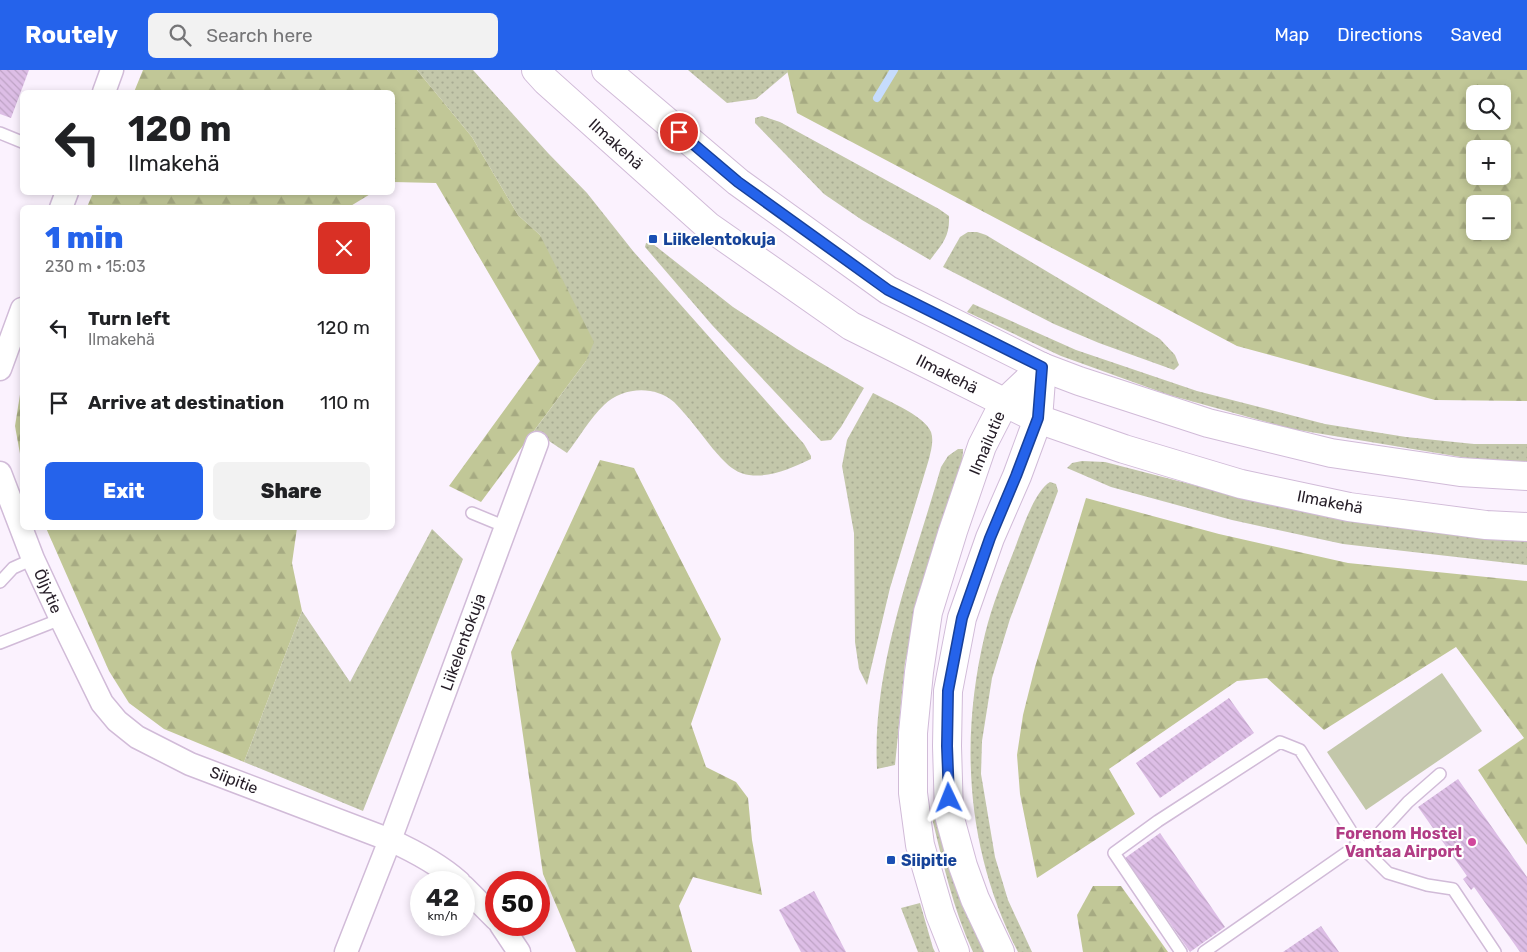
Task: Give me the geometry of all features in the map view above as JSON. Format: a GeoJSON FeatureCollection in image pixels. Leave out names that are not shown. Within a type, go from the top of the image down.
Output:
{"type":"FeatureCollection","features":[{"type":"Feature","properties":{"kind":"main road","name":"Ilmakehä"},"geometry":{"type":"LineString","coordinates":[[536,70],[708,226],[851,326],[1004,403],[1038,418],[1124,449],[1240,484],[1349,507],[1486,525],[1527,527]]}},
{"type":"Feature","properties":{"kind":"main road"},"geometry":{"type":"LineString","coordinates":[[606,70],[738,182],[888,290],[1042,367],[1208,423],[1331,453],[1460,472],[1527,476]]}},
{"type":"Feature","properties":{"kind":"main road","name":"Ilmailutie"},"geometry":{"type":"LineString","coordinates":[[955,952],[940,914],[920,845],[913,793],[913,733],[919,672],[928,612],[982,446],[1004,403],[1042,367]]}},
{"type":"Feature","properties":{"kind":"main road"},"geometry":{"type":"LineString","coordinates":[[1000,952],[975,900],[963,866],[949,815],[948,691],[962,618],[990,538],[1038,418],[1042,367]]}},
{"type":"Feature","properties":{"kind":"street"},"geometry":{"type":"LineString","coordinates":[[105,90],[112,70]]}},
{"type":"Feature","properties":{"kind":"street"},"geometry":{"type":"LineString","coordinates":[[0,369],[20,314]]}},
{"type":"Feature","properties":{"kind":"street","name":"Liikelentokuja"},"geometry":{"type":"LineString","coordinates":[[346,952],[390,840],[537,443]]}},
{"type":"Feature","properties":{"kind":"street","name":"Öljytie"},"geometry":{"type":"LineString","coordinates":[[0,473],[20,525]]}},
{"type":"Feature","properties":{"kind":"street","name":"Öljytie"},"geometry":{"type":"LineString","coordinates":[[22,530],[61,619]]}},
{"type":"Feature","properties":{"kind":"street","name":"Siipitie"},"geometry":{"type":"LineString","coordinates":[[61,619],[102,703],[117,720],[137,737],[190,764],[390,840],[412,850],[444,871]]}},
{"type":"Feature","properties":{"kind":"street"},"geometry":{"type":"LineString","coordinates":[[475,898],[485,908]]}},
{"type":"Feature","properties":{"kind":"street"},"geometry":{"type":"LineString","coordinates":[[508,936],[519,952]]}},
{"type":"Feature","properties":{"kind":"lane"},"geometry":{"type":"LineString","coordinates":[[0,133],[20,141]]}},
{"type":"Feature","properties":{"kind":"lane"},"geometry":{"type":"LineString","coordinates":[[472,513],[506,527]]}},
{"type":"Feature","properties":{"kind":"lane","name":"Öljytie"},"geometry":{"type":"LineString","coordinates":[[0,582],[13,568],[33,559]]}},
{"type":"Feature","properties":{"kind":"lane","name":"Öljytie"},"geometry":{"type":"LineString","coordinates":[[0,643],[61,619]]}},
{"type":"Feature","properties":{"kind":"lane"},"geometry":{"type":"LineString","coordinates":[[1181,952],[1114,853],[1158,820],[1280,742],[1300,750],[1361,847],[1388,873],[1427,885],[1453,889],[1495,952]]}},
{"type":"Feature","properties":{"kind":"lane"},"geometry":{"type":"LineString","coordinates":[[1204,952],[1361,847],[1440,774]]}},
{"type":"Feature","properties":{"kind":"green space"},"geometry":{"type":"Polygon","coordinates":[[[143,70],[417,70],[472,137],[518,215],[540,235],[594,342],[586,361],[481,502],[449,486],[540,361],[436,183],[395,182],[395,90],[135,90],[143,70]]]}},
{"type":"Feature","properties":{"kind":"green space"},"geometry":{"type":"Polygon","coordinates":[[[417,70],[473,70],[587,193],[633,251],[804,444],[811,459],[781,472],[765,475],[757,476],[738,472],[713,449],[674,402],[657,393],[639,390],[620,395],[604,405],[567,453],[534,431],[586,361],[540,235],[518,215],[472,137],[417,70]]]}},
{"type":"Feature","properties":{"kind":"green space"},"geometry":{"type":"Polygon","coordinates":[[[688,70],[787,70],[788,72],[756,99],[727,103],[688,70]]]}},
{"type":"Feature","properties":{"kind":"green space"},"geometry":{"type":"Polygon","coordinates":[[[787,70],[1527,70],[1527,401],[1435,400],[1237,346],[797,113],[787,70]]]}},
{"type":"Feature","properties":{"kind":"green space"},"geometry":{"type":"Polygon","coordinates":[[[762,116],[780,122],[949,216],[947,235],[942,245],[930,260],[862,220],[824,194],[755,123],[755,118],[762,116]]]}},
{"type":"Feature","properties":{"kind":"green space"},"geometry":{"type":"Polygon","coordinates":[[[92,195],[369,195],[352,205],[88,205],[92,195]]]}},
{"type":"Feature","properties":{"kind":"green space"},"geometry":{"type":"Polygon","coordinates":[[[968,232],[986,235],[1160,339],[1175,355],[1179,365],[1174,370],[1099,343],[1054,324],[943,267],[960,237],[968,232]]]}},
{"type":"Feature","properties":{"kind":"green space"},"geometry":{"type":"Polygon","coordinates":[[[646,243],[653,244],[733,307],[797,349],[864,388],[831,440],[821,441],[712,325],[645,247],[646,243]]]}},
{"type":"Feature","properties":{"kind":"green space"},"geometry":{"type":"Polygon","coordinates":[[[973,304],[1076,350],[1197,391],[1325,424],[1406,437],[1474,444],[1527,444],[1527,463],[1467,458],[1292,429],[1169,395],[1061,356],[967,312],[973,304]]]}},
{"type":"Feature","properties":{"kind":"green space"},"geometry":{"type":"Polygon","coordinates":[[[873,393],[922,420],[931,432],[932,442],[929,459],[890,588],[867,685],[859,669],[855,642],[854,533],[842,466],[847,440],[873,393]]]}},
{"type":"Feature","properties":{"kind":"green space"},"geometry":{"type":"Polygon","coordinates":[[[20,395],[20,454],[15,426],[20,395]]]}},
{"type":"Feature","properties":{"kind":"green space"},"geometry":{"type":"Polygon","coordinates":[[[958,449],[963,449],[962,470],[918,605],[905,663],[895,765],[877,769],[877,730],[881,692],[897,616],[941,467],[948,456],[958,449]]]}},
{"type":"Feature","properties":{"kind":"green space"},"geometry":{"type":"Polygon","coordinates":[[[600,460],[634,468],[721,639],[691,724],[706,767],[736,782],[748,798],[752,840],[762,895],[693,877],[679,906],[692,952],[576,952],[550,891],[550,871],[543,871],[511,652],[600,460]]]}},
{"type":"Feature","properties":{"kind":"green space"},"geometry":{"type":"Polygon","coordinates":[[[1082,461],[1105,462],[1267,504],[1355,521],[1527,539],[1527,565],[1343,544],[1232,520],[1111,487],[1067,468],[1072,463],[1082,461]]]}},
{"type":"Feature","properties":{"kind":"green space"},"geometry":{"type":"Polygon","coordinates":[[[1050,482],[1056,484],[1058,491],[1010,619],[992,678],[982,741],[981,774],[995,857],[1008,900],[1032,952],[1018,952],[1001,914],[988,876],[978,836],[971,756],[972,715],[985,634],[995,601],[1029,512],[1039,493],[1050,482]]]}},
{"type":"Feature","properties":{"kind":"green space"},"geometry":{"type":"Polygon","coordinates":[[[1086,498],[1219,534],[1348,563],[1527,581],[1527,845],[1478,770],[1524,738],[1456,647],[1324,730],[1267,678],[1237,681],[1109,769],[1135,814],[1037,878],[1020,794],[1017,755],[1023,715],[1035,667],[1086,498]]]}},
{"type":"Feature","properties":{"kind":"green space"},"geometry":{"type":"Polygon","coordinates":[[[432,529],[463,559],[363,811],[244,762],[302,611],[350,682],[432,529]]]}},
{"type":"Feature","properties":{"kind":"green space"},"geometry":{"type":"Polygon","coordinates":[[[47,530],[297,530],[292,563],[302,611],[244,762],[164,729],[129,703],[109,671],[47,530]]]}},
{"type":"Feature","properties":{"kind":"green space"},"geometry":{"type":"Polygon","coordinates":[[[1442,673],[1482,731],[1366,810],[1327,752],[1442,673]]]}},
{"type":"Feature","properties":{"kind":"green space"},"geometry":{"type":"Polygon","coordinates":[[[939,817],[991,952],[973,952],[966,936],[949,886],[932,818],[939,817]]]}},
{"type":"Feature","properties":{"kind":"green space"},"geometry":{"type":"Polygon","coordinates":[[[1093,886],[1121,886],[1168,952],[1083,952],[1077,915],[1093,886]]]}},
{"type":"Feature","properties":{"kind":"green space"},"geometry":{"type":"Polygon","coordinates":[[[920,903],[935,952],[918,952],[901,908],[920,903]]]}},
{"type":"Feature","properties":{"kind":"building"},"geometry":{"type":"Polygon","coordinates":[[[0,70],[29,70],[11,118],[0,114],[0,70]]]}},
{"type":"Feature","properties":{"kind":"building"},"geometry":{"type":"Polygon","coordinates":[[[1229,698],[1254,733],[1160,798],[1136,763],[1229,698]]]}},
{"type":"Feature","properties":{"kind":"building","name":"Forenom Hostel Vantaa Airport"},"geometry":{"type":"Polygon","coordinates":[[[1458,779],[1527,877],[1527,952],[1520,952],[1474,887],[1471,890],[1463,879],[1467,876],[1418,807],[1458,779]]]}},
{"type":"Feature","properties":{"kind":"building"},"geometry":{"type":"Polygon","coordinates":[[[1160,833],[1225,927],[1190,952],[1125,858],[1160,833]]]}},
{"type":"Feature","properties":{"kind":"building"},"geometry":{"type":"Polygon","coordinates":[[[814,891],[846,952],[801,952],[779,910],[814,891]]]}},
{"type":"Feature","properties":{"kind":"building"},"geometry":{"type":"Polygon","coordinates":[[[1321,926],[1339,952],[1283,952],[1321,926]]]}},
{"type":"Feature","properties":{"kind":"waterway"},"geometry":{"type":"LineString","coordinates":[[877,98],[894,70]]}},
{"type":"Feature","properties":{"kind":"place","name":"Liikelentokuja"},"geometry":{"type":"Point","coordinates":[653,239]}},
{"type":"Feature","properties":{"kind":"place","name":"Forenom Hostel Vantaa Airport"},"geometry":{"type":"Point","coordinates":[1472,842]}},
{"type":"Feature","properties":{"kind":"place","name":"Siipitie"},"geometry":{"type":"Point","coordinates":[891,860]}},
{"type":"Feature","properties":{"kind":"route"},"geometry":{"type":"LineString","coordinates":[[679,132],[738,182],[888,290],[1042,367],[1038,418],[990,538],[962,618],[948,691],[947,746],[949,798]]}}]}
